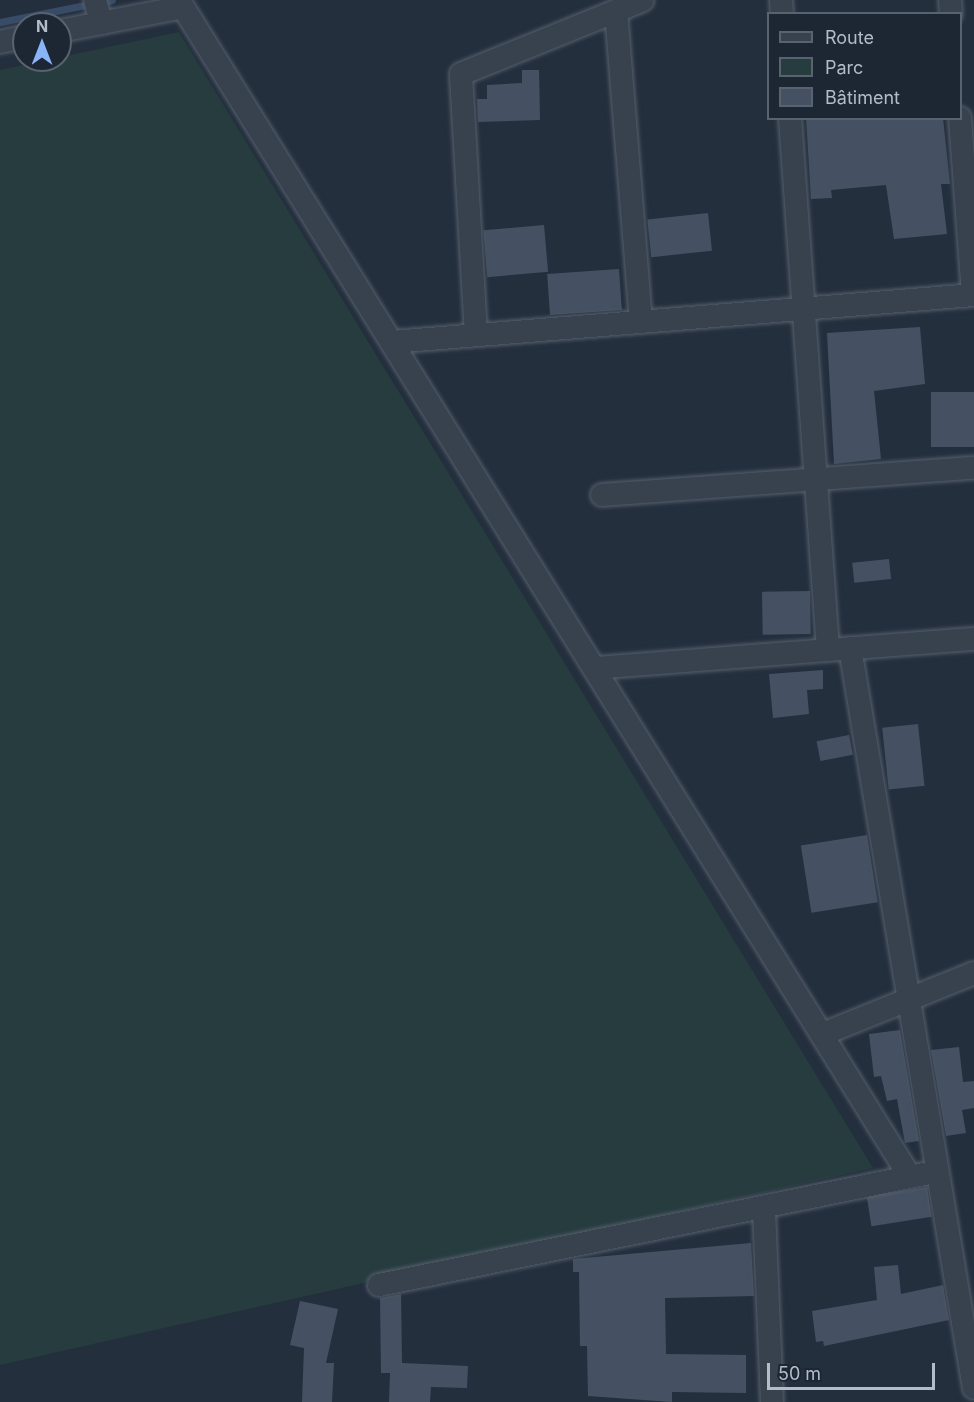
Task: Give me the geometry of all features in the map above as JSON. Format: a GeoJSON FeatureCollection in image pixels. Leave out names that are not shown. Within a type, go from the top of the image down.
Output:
{"type":"FeatureCollection","features":[{"type":"Feature","properties":{"kind":"street"},"geometry":{"type":"LineString","coordinates":[[96,0],[101,23]]}},
{"type":"Feature","properties":{"kind":"street"},"geometry":{"type":"LineString","coordinates":[[476,335],[461,74],[643,0]]}},
{"type":"Feature","properties":{"kind":"street"},"geometry":{"type":"LineString","coordinates":[[72,29],[183,7],[910,1177]]}},
{"type":"Feature","properties":{"kind":"street"},"geometry":{"type":"LineString","coordinates":[[616,11],[641,322]]}},
{"type":"Feature","properties":{"kind":"street"},"geometry":{"type":"LineString","coordinates":[[790,120],[816,479],[839,649],[907,1000],[974,1388]]}},
{"type":"Feature","properties":{"kind":"street"},"geometry":{"type":"LineString","coordinates":[[392,342],[974,295],[965,125]]}},
{"type":"Feature","properties":{"kind":"street"},"geometry":{"type":"LineString","coordinates":[[602,495],[974,468]]}},
{"type":"Feature","properties":{"kind":"street"},"geometry":{"type":"LineString","coordinates":[[594,668],[974,639]]}},
{"type":"Feature","properties":{"kind":"street"},"geometry":{"type":"LineString","coordinates":[[823,1034],[974,974]]}},
{"type":"Feature","properties":{"kind":"street"},"geometry":{"type":"LineString","coordinates":[[379,1285],[764,1210],[937,1172]]}},
{"type":"Feature","properties":{"kind":"street"},"geometry":{"type":"LineString","coordinates":[[764,1210],[772,1402]]}},
{"type":"Feature","properties":{"kind":"green space"},"geometry":{"type":"Polygon","coordinates":[[[179,32],[873,1168],[0,1365],[0,70],[12,67],[12,72],[72,72],[72,55],[179,32]]]}},
{"type":"Feature","properties":{"kind":"building"},"geometry":{"type":"Polygon","coordinates":[[[522,70],[539,70],[540,120],[478,122],[477,99],[487,99],[487,85],[522,83],[522,70]]]}},
{"type":"Feature","properties":{"kind":"building"},"geometry":{"type":"Polygon","coordinates":[[[806,120],[943,120],[950,184],[941,184],[947,234],[894,239],[886,185],[831,190],[832,198],[811,199],[806,120]]]}},
{"type":"Feature","properties":{"kind":"building"},"geometry":{"type":"Polygon","coordinates":[[[708,213],[712,251],[651,257],[647,219],[708,213]]]}},
{"type":"Feature","properties":{"kind":"building"},"geometry":{"type":"Polygon","coordinates":[[[544,225],[548,272],[487,277],[483,230],[544,225]]]}},
{"type":"Feature","properties":{"kind":"building"},"geometry":{"type":"Polygon","coordinates":[[[619,269],[622,310],[550,315],[547,274],[619,269]]]}},
{"type":"Feature","properties":{"kind":"building"},"geometry":{"type":"Polygon","coordinates":[[[920,327],[925,384],[874,391],[881,459],[834,464],[827,333],[920,327]]]}},
{"type":"Feature","properties":{"kind":"building"},"geometry":{"type":"Polygon","coordinates":[[[931,392],[974,392],[974,447],[931,447],[931,392]]]}},
{"type":"Feature","properties":{"kind":"building"},"geometry":{"type":"Polygon","coordinates":[[[889,559],[891,579],[854,583],[852,563],[889,559]]]}},
{"type":"Feature","properties":{"kind":"building"},"geometry":{"type":"Polygon","coordinates":[[[810,591],[811,634],[763,635],[762,592],[810,591]]]}},
{"type":"Feature","properties":{"kind":"building"},"geometry":{"type":"Polygon","coordinates":[[[823,670],[823,689],[807,690],[809,714],[773,718],[769,674],[823,670]]]}},
{"type":"Feature","properties":{"kind":"building"},"geometry":{"type":"Polygon","coordinates":[[[918,724],[924,786],[889,789],[882,728],[918,724]]]}},
{"type":"Feature","properties":{"kind":"building"},"geometry":{"type":"Polygon","coordinates":[[[849,735],[853,755],[820,761],[817,741],[849,735]]]}},
{"type":"Feature","properties":{"kind":"building"},"geometry":{"type":"Polygon","coordinates":[[[867,835],[878,902],[811,913],[801,845],[867,835]]]}},
{"type":"Feature","properties":{"kind":"building"},"geometry":{"type":"Polygon","coordinates":[[[900,1030],[919,1141],[905,1143],[897,1099],[887,1101],[881,1076],[874,1077],[869,1034],[900,1030]]]}},
{"type":"Feature","properties":{"kind":"building"},"geometry":{"type":"Polygon","coordinates":[[[959,1047],[963,1082],[974,1081],[974,1108],[962,1110],[966,1133],[946,1136],[931,1050],[959,1047]]]}},
{"type":"Feature","properties":{"kind":"building"},"geometry":{"type":"Polygon","coordinates":[[[927,1187],[932,1217],[871,1226],[867,1197],[927,1187]]]}},
{"type":"Feature","properties":{"kind":"building"},"geometry":{"type":"Polygon","coordinates":[[[751,1243],[754,1296],[665,1298],[666,1354],[746,1355],[746,1393],[672,1392],[672,1402],[588,1396],[587,1346],[580,1346],[579,1272],[573,1272],[573,1259],[751,1243]]]}},
{"type":"Feature","properties":{"kind":"building"},"geometry":{"type":"Polygon","coordinates":[[[898,1265],[901,1294],[943,1285],[949,1320],[824,1346],[823,1341],[816,1342],[812,1311],[877,1300],[874,1267],[898,1265]]]}},
{"type":"Feature","properties":{"kind":"building"},"geometry":{"type":"Polygon","coordinates":[[[401,1294],[402,1363],[468,1366],[467,1388],[431,1387],[430,1402],[389,1402],[390,1373],[381,1373],[380,1298],[401,1294]]]}},
{"type":"Feature","properties":{"kind":"building"},"geometry":{"type":"Polygon","coordinates":[[[300,1301],[338,1309],[326,1363],[334,1363],[332,1402],[302,1402],[304,1348],[290,1345],[300,1301]]]}},
{"type":"Feature","properties":{"kind":"waterway"},"geometry":{"type":"LineString","coordinates":[[108,1],[112,0]]}},
{"type":"Feature","properties":{"kind":"waterway"},"geometry":{"type":"LineString","coordinates":[[0,22],[85,5]]}}]}
